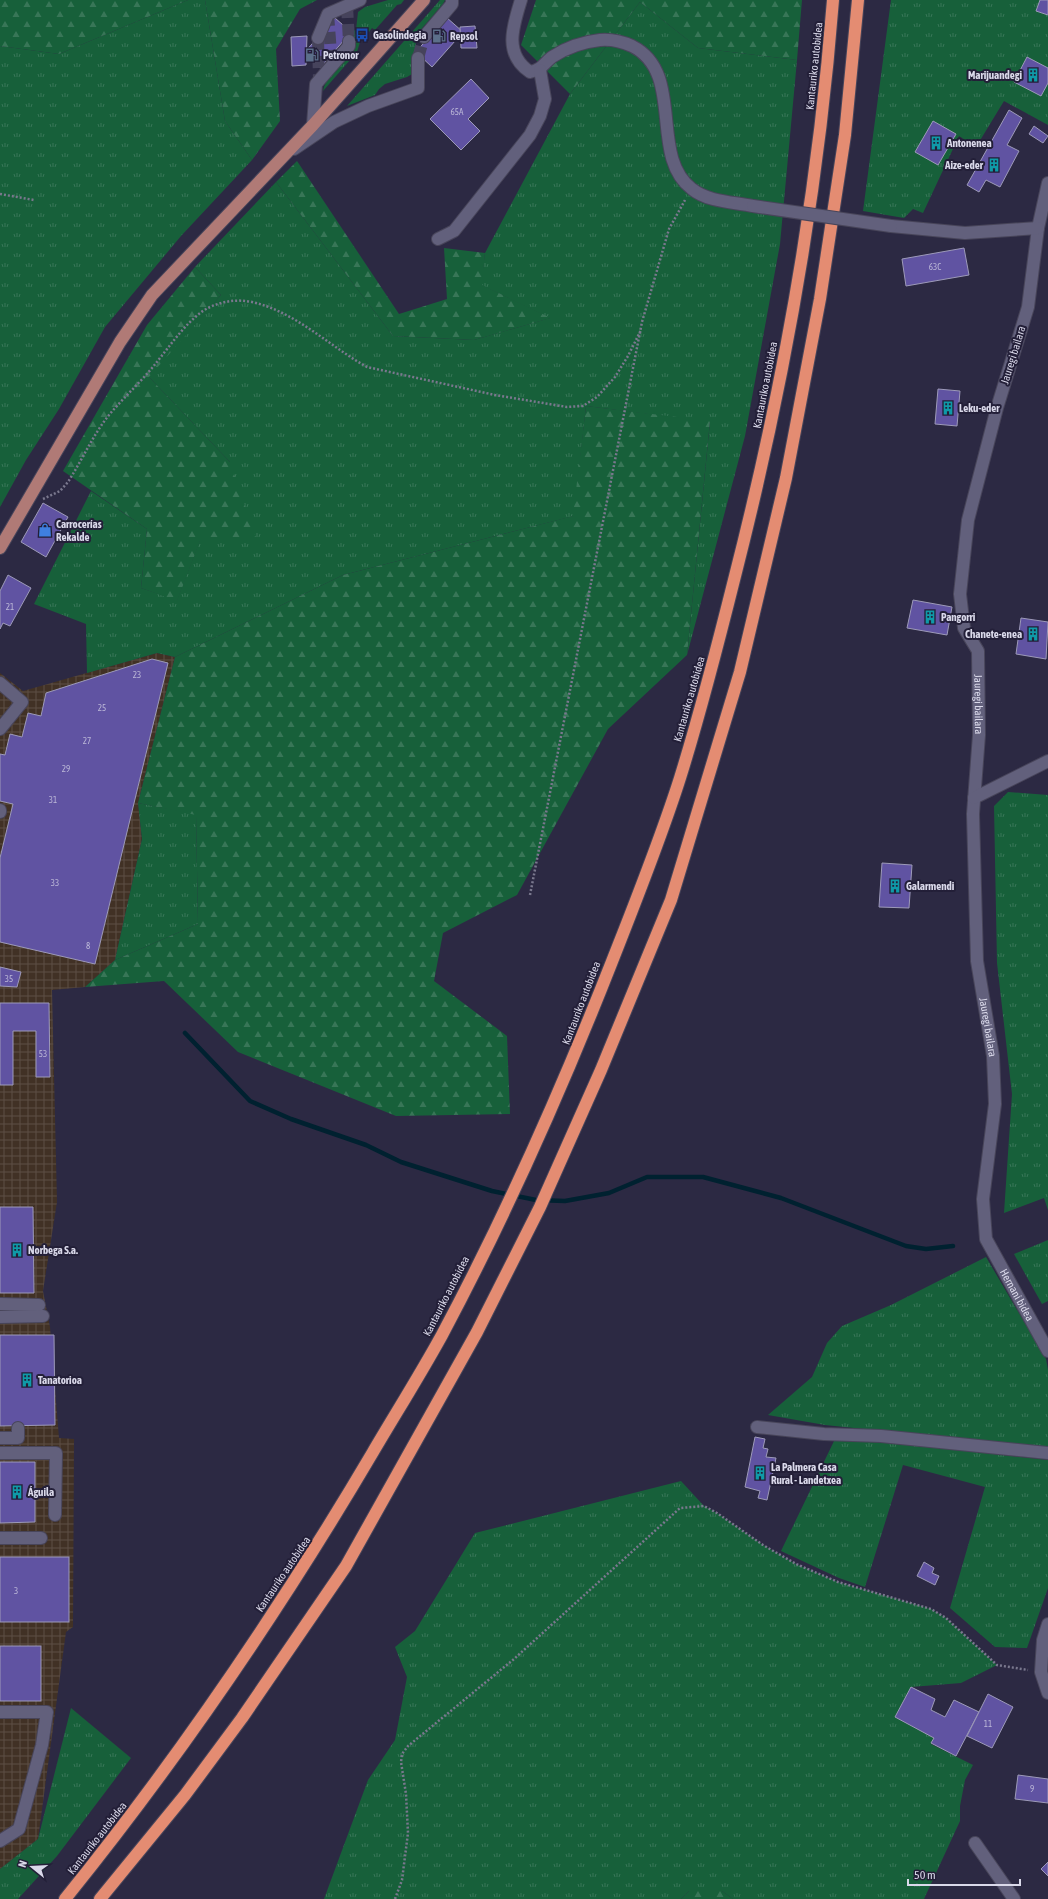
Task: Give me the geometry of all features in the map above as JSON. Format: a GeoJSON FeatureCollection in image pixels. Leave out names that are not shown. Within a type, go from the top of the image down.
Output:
{"type":"FeatureCollection","features":[{"type":"Feature","properties":{"kind":"highway","name":"Kantauriko autobidea"},"geometry":{"type":"LineString","coordinates":[[65,1898],[144,1799],[213,1703],[318,1545],[441,1336],[509,1202],[571,1065],[638,895],[679,780],[713,665],[761,473],[796,295],[820,131],[833,0]]}},
{"type":"Feature","properties":{"kind":"highway"},"geometry":{"type":"LineString","coordinates":[[100,1899],[185,1795],[237,1724],[346,1566],[477,1332],[540,1207],[601,1070],[672,900],[740,672],[786,478],[820,299],[845,135],[858,0]]}},
{"type":"Feature","properties":{"kind":"main road"},"geometry":{"type":"LineString","coordinates":[[0,548],[120,342],[148,300],[171,273],[313,125],[424,0]]}},
{"type":"Feature","properties":{"kind":"street"},"geometry":{"type":"LineString","coordinates":[[318,38],[328,14],[360,0]]}},
{"type":"Feature","properties":{"kind":"street"},"geometry":{"type":"LineString","coordinates":[[424,37],[452,4],[452,0]]}},
{"type":"Feature","properties":{"kind":"street"},"geometry":{"type":"LineString","coordinates":[[521,0],[512,28],[513,52],[522,67],[530,72],[540,70],[551,58],[574,44],[601,40],[624,42],[641,51],[654,65],[661,84],[671,153],[678,174],[691,189],[706,198],[891,226],[964,233],[1038,228]]}},
{"type":"Feature","properties":{"kind":"street"},"geometry":{"type":"LineString","coordinates":[[313,125],[316,84],[349,46],[349,41]]}},
{"type":"Feature","properties":{"kind":"street"},"geometry":{"type":"LineString","coordinates":[[286,154],[334,122],[368,106],[418,88],[418,58]]}},
{"type":"Feature","properties":{"kind":"street"},"geometry":{"type":"LineString","coordinates":[[438,239],[454,231],[530,135],[540,116],[546,99],[540,70]]}},
{"type":"Feature","properties":{"kind":"street","name":"Jauregi bailara"},"geometry":{"type":"LineString","coordinates":[[986,1239],[983,1199],[994,1104],[992,1056],[977,961],[974,798],[979,734],[978,651],[964,628],[960,594],[968,520],[997,408],[1028,307],[1038,228],[1048,183]]}},
{"type":"Feature","properties":{"kind":"street"},"geometry":{"type":"LineString","coordinates":[[0,683],[22,702],[0,729]]}},
{"type":"Feature","properties":{"kind":"street"},"geometry":{"type":"LineString","coordinates":[[974,798],[1048,761]]}},
{"type":"Feature","properties":{"kind":"street","name":"Hernani bidea"},"geometry":{"type":"LineString","coordinates":[[986,1239],[1048,1351]]}},
{"type":"Feature","properties":{"kind":"street"},"geometry":{"type":"LineString","coordinates":[[0,1304],[41,1311],[0,1318]]}},
{"type":"Feature","properties":{"kind":"street"},"geometry":{"type":"LineString","coordinates":[[757,1427],[824,1434],[881,1436],[1048,1452]]}},
{"type":"Feature","properties":{"kind":"street"},"geometry":{"type":"LineString","coordinates":[[0,1438],[18,1438],[18,1428]]}},
{"type":"Feature","properties":{"kind":"street"},"geometry":{"type":"LineString","coordinates":[[0,1453],[56,1453],[55,1515]]}},
{"type":"Feature","properties":{"kind":"street"},"geometry":{"type":"LineString","coordinates":[[0,1538],[41,1538]]}},
{"type":"Feature","properties":{"kind":"street"},"geometry":{"type":"LineString","coordinates":[[1048,1624],[1043,1640],[1041,1672],[1048,1693]]}},
{"type":"Feature","properties":{"kind":"street"},"geometry":{"type":"LineString","coordinates":[[0,1712],[47,1712],[42,1745],[19,1829],[0,1841]]}},
{"type":"Feature","properties":{"kind":"street"},"geometry":{"type":"LineString","coordinates":[[975,1843],[1014,1899]]}},
{"type":"Feature","properties":{"kind":"path"},"geometry":{"type":"LineString","coordinates":[[530,895],[641,330],[669,229],[691,189]]}},
{"type":"Feature","properties":{"kind":"path"},"geometry":{"type":"LineString","coordinates":[[0,194],[34,200]]}},
{"type":"Feature","properties":{"kind":"path"},"geometry":{"type":"LineString","coordinates":[[26,502],[47,499],[60,490],[68,482],[109,415],[148,374],[190,323],[209,307],[231,300],[251,302],[270,308],[300,323],[349,357],[367,367],[495,395],[567,407],[583,406],[597,397],[615,377],[628,356],[641,330]]}},
{"type":"Feature","properties":{"kind":"path"},"geometry":{"type":"LineString","coordinates":[[396,1899],[402,1880],[407,1846],[406,1794],[401,1762],[402,1754],[408,1746],[514,1659],[680,1508],[704,1506],[717,1512],[763,1545],[796,1564],[838,1582],[932,1609],[946,1618],[997,1665],[1041,1672]]}},
{"type":"Feature","properties":{"kind":"shaded area"},"geometry":{"type":"Polygon","coordinates":[[[157,653],[175,657],[138,803],[142,839],[115,960],[85,987],[52,990],[57,1202],[43,1291],[50,1327],[59,1438],[74,1439],[73,1627],[66,1632],[38,1839],[0,1869],[0,673],[23,691],[157,653]]]}},
{"type":"Feature","properties":{"kind":"green space"},"geometry":{"type":"Polygon","coordinates":[[[0,0],[188,0],[59,54],[0,46],[0,0]]]}},
{"type":"Feature","properties":{"kind":"green space"},"geometry":{"type":"Polygon","coordinates":[[[188,0],[205,0],[225,121],[252,160],[181,236],[105,327],[59,409],[26,460],[0,507],[0,46],[59,54],[188,0]]]}},
{"type":"Feature","properties":{"kind":"green space"},"geometry":{"type":"Polygon","coordinates":[[[205,0],[317,0],[300,9],[276,49],[280,121],[252,160],[225,121],[205,0]]]}},
{"type":"Feature","properties":{"kind":"green space"},"geometry":{"type":"Polygon","coordinates":[[[388,0],[404,0],[401,4],[397,5],[375,30],[372,28],[369,32],[364,28],[356,38],[360,42],[357,52],[323,91],[326,83],[352,50],[354,42],[353,31],[356,30],[358,12],[365,7],[388,0]]]}},
{"type":"Feature","properties":{"kind":"green space"},"geometry":{"type":"Polygon","coordinates":[[[440,0],[445,0],[417,34],[412,74],[385,84],[375,95],[347,106],[440,0]]]}},
{"type":"Feature","properties":{"kind":"green space"},"geometry":{"type":"Polygon","coordinates":[[[536,0],[802,0],[797,60],[698,48],[640,2],[570,94],[521,45],[536,0]]]}},
{"type":"Feature","properties":{"kind":"green space"},"geometry":{"type":"Polygon","coordinates":[[[891,0],[1048,0],[1048,125],[1004,101],[976,147],[959,136],[923,213],[913,209],[904,218],[863,211],[891,0]]]}},
{"type":"Feature","properties":{"kind":"green space"},"geometry":{"type":"Polygon","coordinates":[[[640,2],[698,48],[797,60],[780,244],[745,436],[687,655],[710,422],[586,406],[574,516],[343,575],[175,657],[157,653],[87,673],[86,624],[34,604],[91,491],[147,529],[141,588],[177,600],[230,462],[148,376],[221,295],[195,267],[276,182],[393,336],[474,340],[550,318],[481,285],[485,253],[570,94],[640,2]]]}},
{"type":"Feature","properties":{"kind":"green space"},"geometry":{"type":"Polygon","coordinates":[[[297,161],[399,314],[447,299],[444,248],[485,253],[482,285],[551,318],[474,340],[393,336],[276,182],[297,161]]]}},
{"type":"Feature","properties":{"kind":"green space"},"geometry":{"type":"Polygon","coordinates":[[[195,267],[221,295],[149,377],[230,462],[257,541],[200,541],[177,601],[141,588],[147,529],[63,471],[147,325],[195,267]]]}},
{"type":"Feature","properties":{"kind":"green space"},"geometry":{"type":"Polygon","coordinates":[[[586,406],[710,421],[687,655],[608,729],[517,895],[443,933],[434,981],[507,1036],[510,1114],[396,1116],[238,1052],[164,981],[85,987],[115,960],[198,924],[196,815],[138,803],[175,657],[343,575],[573,516],[586,406]]]}},
{"type":"Feature","properties":{"kind":"green space"},"geometry":{"type":"Polygon","coordinates":[[[1008,792],[1048,795],[1048,1210],[1044,1198],[1004,1213],[1012,1094],[997,963],[994,806],[1008,792]]]}},
{"type":"Feature","properties":{"kind":"green space"},"geometry":{"type":"Polygon","coordinates":[[[138,803],[196,814],[198,924],[115,960],[142,839],[138,803]]]}},
{"type":"Feature","properties":{"kind":"green space"},"geometry":{"type":"Polygon","coordinates":[[[1048,1240],[1048,1301],[1042,1304],[1014,1254],[1048,1240]]]}},
{"type":"Feature","properties":{"kind":"green space"},"geometry":{"type":"Polygon","coordinates":[[[986,1257],[1046,1359],[1048,1370],[1048,1448],[825,1425],[768,1415],[812,1377],[827,1343],[842,1326],[891,1305],[986,1257]]]}},
{"type":"Feature","properties":{"kind":"green space"},"geometry":{"type":"Polygon","coordinates":[[[835,1439],[879,1441],[1048,1460],[1048,1588],[1027,1648],[995,1647],[950,1608],[985,1487],[903,1465],[865,1587],[839,1578],[781,1551],[835,1439]]]}},
{"type":"Feature","properties":{"kind":"green space"},"geometry":{"type":"Polygon","coordinates":[[[681,1481],[704,1506],[717,1513],[763,1545],[796,1564],[838,1582],[931,1609],[946,1618],[997,1665],[961,1683],[911,1687],[895,1717],[934,1738],[931,1744],[973,1765],[965,1780],[960,1806],[960,1821],[924,1899],[733,1899],[722,1891],[689,1891],[681,1899],[324,1899],[368,1780],[395,1740],[407,1677],[395,1647],[415,1631],[475,1533],[681,1481]]]}},
{"type":"Feature","properties":{"kind":"green space"},"geometry":{"type":"Polygon","coordinates":[[[71,1708],[131,1758],[57,1856],[18,1899],[0,1899],[0,1869],[38,1839],[71,1708]]]}},
{"type":"Feature","properties":{"kind":"green space"},"geometry":{"type":"Polygon","coordinates":[[[689,1891],[722,1891],[733,1899],[681,1899],[689,1891]]]}},
{"type":"Feature","properties":{"kind":"building"},"geometry":{"type":"Polygon","coordinates":[[[1040,0],[1048,0],[1048,15],[1036,11],[1040,0]]]}},
{"type":"Feature","properties":{"kind":"building"},"geometry":{"type":"Polygon","coordinates":[[[446,17],[463,32],[432,67],[416,52],[446,17]]]}},
{"type":"Feature","properties":{"kind":"building"},"geometry":{"type":"Polygon","coordinates":[[[335,18],[351,32],[320,68],[304,53],[335,18]]]}},
{"type":"Feature","properties":{"kind":"building"},"geometry":{"type":"Polygon","coordinates":[[[475,26],[477,48],[461,48],[460,27],[475,26]]]}},
{"type":"Feature","properties":{"kind":"building"},"geometry":{"type":"Polygon","coordinates":[[[307,36],[306,65],[292,66],[291,37],[307,36]]]}},
{"type":"Feature","properties":{"kind":"building","name":"Marijuandegi"},"geometry":{"type":"Polygon","coordinates":[[[1027,57],[1048,68],[1048,83],[1041,96],[1014,82],[1027,57]]]}},
{"type":"Feature","properties":{"kind":"building"},"geometry":{"type":"Polygon","coordinates":[[[471,79],[489,98],[468,119],[480,131],[461,150],[430,119],[471,79]]]}},
{"type":"Feature","properties":{"kind":"building","name":"Aize-eder"},"geometry":{"type":"Polygon","coordinates":[[[1009,110],[1022,118],[1007,145],[1019,151],[1000,187],[986,180],[979,192],[967,185],[1009,110]]]}},
{"type":"Feature","properties":{"kind":"building","name":"Antonenea"},"geometry":{"type":"Polygon","coordinates":[[[933,121],[956,134],[938,165],[915,152],[933,121]]]}},
{"type":"Feature","properties":{"kind":"building"},"geometry":{"type":"Polygon","coordinates":[[[1034,126],[1048,136],[1043,143],[1029,134],[1034,126]]]}},
{"type":"Feature","properties":{"kind":"building"},"geometry":{"type":"Polygon","coordinates":[[[964,248],[969,275],[906,286],[902,259],[964,248]]]}},
{"type":"Feature","properties":{"kind":"building","name":"Leku-eder"},"geometry":{"type":"Polygon","coordinates":[[[938,389],[960,391],[957,426],[935,424],[938,389]]]}},
{"type":"Feature","properties":{"kind":"building","name":"Carrocerías Rekalde"},"geometry":{"type":"Polygon","coordinates":[[[43,503],[68,517],[46,557],[21,542],[43,503]]]}},
{"type":"Feature","properties":{"kind":"building"},"geometry":{"type":"Polygon","coordinates":[[[8,575],[31,588],[10,626],[3,623],[0,629],[0,591],[8,575]]]}},
{"type":"Feature","properties":{"kind":"building","name":"Pangorri"},"geometry":{"type":"Polygon","coordinates":[[[913,600],[952,607],[947,635],[907,628],[913,600]]]}},
{"type":"Feature","properties":{"kind":"building","name":"Chanete-enea"},"geometry":{"type":"Polygon","coordinates":[[[1021,618],[1048,622],[1046,659],[1016,654],[1021,618]]]}},
{"type":"Feature","properties":{"kind":"building"},"geometry":{"type":"Polygon","coordinates":[[[152,659],[168,663],[95,964],[0,942],[0,858],[13,804],[0,801],[0,754],[5,755],[10,734],[22,737],[28,713],[41,716],[46,693],[152,659]]]}},
{"type":"Feature","properties":{"kind":"building","name":"Galarmendi"},"geometry":{"type":"Polygon","coordinates":[[[882,863],[912,865],[909,908],[879,907],[882,863]]]}},
{"type":"Feature","properties":{"kind":"building"},"geometry":{"type":"Polygon","coordinates":[[[0,967],[21,972],[17,987],[0,986],[0,967]]]}},
{"type":"Feature","properties":{"kind":"building"},"geometry":{"type":"Polygon","coordinates":[[[0,1003],[49,1003],[50,1077],[36,1077],[36,1031],[13,1031],[13,1085],[0,1085],[0,1003]]]}},
{"type":"Feature","properties":{"kind":"building","name":"Norbega S.a."},"geometry":{"type":"Polygon","coordinates":[[[0,1207],[33,1207],[34,1293],[0,1293],[0,1207]]]}},
{"type":"Feature","properties":{"kind":"building","name":"Tanatorioa"},"geometry":{"type":"Polygon","coordinates":[[[0,1335],[54,1335],[55,1425],[0,1426],[0,1335]]]}},
{"type":"Feature","properties":{"kind":"building","name":"La Palmera Casa Rural - Landetxea"},"geometry":{"type":"Polygon","coordinates":[[[755,1437],[765,1439],[763,1448],[768,1449],[766,1457],[776,1458],[767,1500],[758,1498],[760,1491],[745,1487],[755,1437]]]}},
{"type":"Feature","properties":{"kind":"building","name":"Águila"},"geometry":{"type":"Polygon","coordinates":[[[0,1462],[35,1462],[35,1522],[0,1523],[0,1462]]]}},
{"type":"Feature","properties":{"kind":"building"},"geometry":{"type":"Polygon","coordinates":[[[0,1557],[69,1557],[69,1622],[0,1622],[0,1557]]]}},
{"type":"Feature","properties":{"kind":"building"},"geometry":{"type":"Polygon","coordinates":[[[924,1562],[934,1568],[932,1573],[939,1576],[935,1585],[917,1576],[924,1562]]]}},
{"type":"Feature","properties":{"kind":"building"},"geometry":{"type":"Polygon","coordinates":[[[0,1646],[41,1646],[41,1701],[0,1701],[0,1646]]]}},
{"type":"Feature","properties":{"kind":"building"},"geometry":{"type":"Polygon","coordinates":[[[911,1687],[935,1699],[931,1710],[945,1717],[954,1700],[979,1712],[956,1756],[931,1743],[934,1738],[895,1717],[911,1687]]]}},
{"type":"Feature","properties":{"kind":"building"},"geometry":{"type":"Polygon","coordinates":[[[988,1694],[1013,1707],[992,1748],[967,1736],[988,1694]]]}},
{"type":"Feature","properties":{"kind":"building"},"geometry":{"type":"Polygon","coordinates":[[[1018,1775],[1048,1779],[1048,1803],[1015,1799],[1018,1775]]]}},
{"type":"Feature","properties":{"kind":"building"},"geometry":{"type":"Polygon","coordinates":[[[1048,1862],[1048,1876],[1041,1869],[1048,1862]]]}},
{"type":"Feature","properties":{"kind":"waterway"},"geometry":{"type":"LineString","coordinates":[[185,1033],[250,1101],[291,1119],[366,1145],[401,1162],[492,1191],[536,1200],[565,1201],[609,1193],[647,1177],[703,1177],[781,1198],[906,1246],[926,1249],[953,1246]]}},
{"type":"Feature","properties":{"kind":"tunnel"},"geometry":{"type":"LineString","coordinates":[[347,6],[349,41]]}},
{"type":"Feature","properties":{"kind":"tunnel"},"geometry":{"type":"LineString","coordinates":[[328,14],[332,66]]}},
{"type":"Feature","properties":{"kind":"tunnel"},"geometry":{"type":"LineString","coordinates":[[418,58],[424,37]]}},
{"type":"Feature","properties":{"kind":"tunnel"},"geometry":{"type":"LineString","coordinates":[[318,38],[319,81]]}},
{"type":"Feature","properties":{"kind":"place","name":"Gasolindegia"},"geometry":{"type":"Point","coordinates":[362,35]}},
{"type":"Feature","properties":{"kind":"place","name":"Repsol"},"geometry":{"type":"Point","coordinates":[439,36]}},
{"type":"Feature","properties":{"kind":"place","name":"Petronor"},"geometry":{"type":"Point","coordinates":[312,55]}},
{"type":"Feature","properties":{"kind":"place","name":"Marijuandegi"},"geometry":{"type":"Point","coordinates":[1033,75]}},
{"type":"Feature","properties":{"kind":"place","name":"Antonenea"},"geometry":{"type":"Point","coordinates":[936,143]}},
{"type":"Feature","properties":{"kind":"place","name":"Aize-eder"},"geometry":{"type":"Point","coordinates":[994,165]}},
{"type":"Feature","properties":{"kind":"place","name":"Leku-eder"},"geometry":{"type":"Point","coordinates":[948,408]}},
{"type":"Feature","properties":{"kind":"place","name":"Carrocerías Rekalde"},"geometry":{"type":"Point","coordinates":[45,530]}},
{"type":"Feature","properties":{"kind":"place","name":"Pangorri"},"geometry":{"type":"Point","coordinates":[930,617]}},
{"type":"Feature","properties":{"kind":"place","name":"Chanete-enea"},"geometry":{"type":"Point","coordinates":[1033,634]}},
{"type":"Feature","properties":{"kind":"place","name":"Galarmendi"},"geometry":{"type":"Point","coordinates":[895,886]}},
{"type":"Feature","properties":{"kind":"place","name":"Norbega S.a."},"geometry":{"type":"Point","coordinates":[17,1250]}},
{"type":"Feature","properties":{"kind":"place","name":"Tanatorioa"},"geometry":{"type":"Point","coordinates":[27,1380]}},
{"type":"Feature","properties":{"kind":"place","name":"La Palmera Casa Rural - Landetxea"},"geometry":{"type":"Point","coordinates":[760,1473]}},
{"type":"Feature","properties":{"kind":"place","name":"Águila"},"geometry":{"type":"Point","coordinates":[17,1492]}}]}
